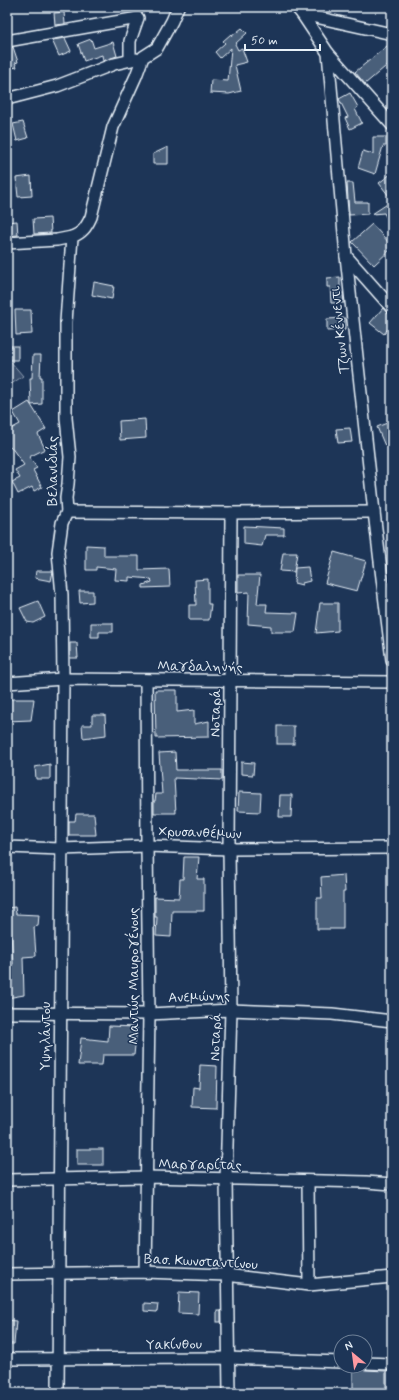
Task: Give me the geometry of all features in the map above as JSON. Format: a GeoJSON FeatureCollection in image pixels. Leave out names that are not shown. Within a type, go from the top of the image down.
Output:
{"type":"FeatureCollection","features":[{"type":"Feature","properties":{"kind":"street"},"geometry":{"type":"LineString","coordinates":[[7,99],[57,86],[102,68],[143,57],[157,48],[178,7]]}},
{"type":"Feature","properties":{"kind":"street"},"geometry":{"type":"LineString","coordinates":[[299,11],[392,34]]}},
{"type":"Feature","properties":{"kind":"street","name":"Τζων Κέννεντι"},"geometry":{"type":"LineString","coordinates":[[299,11],[328,53],[346,256],[392,660]]}},
{"type":"Feature","properties":{"kind":"street"},"geometry":{"type":"LineString","coordinates":[[7,41],[138,18],[130,41],[130,60]]}},
{"type":"Feature","properties":{"kind":"street"},"geometry":{"type":"LineString","coordinates":[[328,53],[392,125]]}},
{"type":"Feature","properties":{"kind":"street"},"geometry":{"type":"LineString","coordinates":[[7,243],[56,240],[81,234],[91,217],[113,127],[143,57]]}},
{"type":"Feature","properties":{"kind":"street","name":"Βελανιδιάς"},"geometry":{"type":"LineString","coordinates":[[62,679],[62,595],[58,552],[62,523],[67,512],[66,498],[70,457],[66,418],[66,322],[72,237]]}},
{"type":"Feature","properties":{"kind":"street"},"geometry":{"type":"LineString","coordinates":[[346,256],[392,308]]}},
{"type":"Feature","properties":{"kind":"street"},"geometry":{"type":"LineString","coordinates":[[67,512],[374,512]]}},
{"type":"Feature","properties":{"kind":"street","name":"Νοταρά"},"geometry":{"type":"LineString","coordinates":[[229,1393],[226,1275],[226,1179],[231,1010],[229,849],[231,513]]}},
{"type":"Feature","properties":{"kind":"street","name":"Μαγδαληνής"},"geometry":{"type":"LineString","coordinates":[[7,683],[62,679],[392,682]]}},
{"type":"Feature","properties":{"kind":"street","name":"Υψηλάντου"},"geometry":{"type":"LineString","coordinates":[[58,1393],[62,679]]}},
{"type":"Feature","properties":{"kind":"street","name":"Μαντώς Μαυρογένους"},"geometry":{"type":"LineString","coordinates":[[145,1272],[149,1014],[146,846],[146,680]]}},
{"type":"Feature","properties":{"kind":"street","name":"Χρυσανθέμων"},"geometry":{"type":"LineString","coordinates":[[7,847],[62,849],[146,846],[229,849],[392,848]]}},
{"type":"Feature","properties":{"kind":"street","name":"Ανεμώνης"},"geometry":{"type":"LineString","coordinates":[[7,1013],[149,1014],[231,1010],[332,1014],[392,1021]]}},
{"type":"Feature","properties":{"kind":"street","name":"Μαργαρίτας"},"geometry":{"type":"LineString","coordinates":[[7,1180],[146,1177],[392,1184]]}},
{"type":"Feature","properties":{"kind":"street"},"geometry":{"type":"LineString","coordinates":[[308,1181],[309,1285]]}},
{"type":"Feature","properties":{"kind":"street","name":"Βασ. Κωνσταντίνου"},"geometry":{"type":"LineString","coordinates":[[7,1274],[145,1272],[226,1275],[309,1285],[392,1277]]}},
{"type":"Feature","properties":{"kind":"street","name":"Υακίνθου"},"geometry":{"type":"LineString","coordinates":[[7,1359],[58,1360],[228,1358],[333,1362]]}},
{"type":"Feature","properties":{"kind":"street"},"geometry":{"type":"LineString","coordinates":[[373,1363],[392,1364]]}},
{"type":"Feature","properties":{"kind":"shaded area"},"geometry":{"type":"Polygon","coordinates":[[[11,362],[23,376],[7,387],[7,364],[11,362]]]}},
{"type":"Feature","properties":{"kind":"building"},"geometry":{"type":"Polygon","coordinates":[[[64,12],[65,24],[55,25],[54,13],[64,12]]]}},
{"type":"Feature","properties":{"kind":"building"},"geometry":{"type":"Polygon","coordinates":[[[242,28],[247,33],[235,44],[238,50],[242,48],[247,62],[235,65],[241,91],[229,94],[210,93],[211,80],[228,81],[231,48],[220,58],[215,52],[225,43],[223,41],[231,34],[232,36],[242,28]]]}},
{"type":"Feature","properties":{"kind":"building"},"geometry":{"type":"Polygon","coordinates":[[[65,38],[71,51],[59,56],[52,40],[65,38]]]}},
{"type":"Feature","properties":{"kind":"building"},"geometry":{"type":"Polygon","coordinates":[[[91,39],[94,48],[113,42],[117,56],[103,61],[102,55],[84,61],[78,44],[91,39]]]}},
{"type":"Feature","properties":{"kind":"building"},"geometry":{"type":"Polygon","coordinates":[[[392,42],[392,61],[365,84],[355,72],[392,42]]]}},
{"type":"Feature","properties":{"kind":"building"},"geometry":{"type":"Polygon","coordinates":[[[13,47],[18,62],[15,63],[17,67],[7,69],[7,48],[13,47]]]}},
{"type":"Feature","properties":{"kind":"building"},"geometry":{"type":"Polygon","coordinates":[[[350,93],[358,107],[355,109],[362,123],[350,129],[345,118],[348,117],[339,99],[350,93]]]}},
{"type":"Feature","properties":{"kind":"building"},"geometry":{"type":"Polygon","coordinates":[[[23,122],[28,138],[17,141],[13,124],[23,122]]]}},
{"type":"Feature","properties":{"kind":"building"},"geometry":{"type":"Polygon","coordinates":[[[373,137],[386,137],[386,146],[383,146],[375,174],[358,168],[363,151],[373,154],[373,137]]]}},
{"type":"Feature","properties":{"kind":"building"},"geometry":{"type":"Polygon","coordinates":[[[168,147],[168,164],[153,164],[153,154],[168,147]]]}},
{"type":"Feature","properties":{"kind":"building"},"geometry":{"type":"Polygon","coordinates":[[[392,173],[392,200],[379,183],[392,173]]]}},
{"type":"Feature","properties":{"kind":"building"},"geometry":{"type":"Polygon","coordinates":[[[31,176],[32,196],[18,197],[16,178],[31,176]]]}},
{"type":"Feature","properties":{"kind":"building"},"geometry":{"type":"Polygon","coordinates":[[[347,183],[353,183],[355,202],[368,202],[368,214],[349,215],[347,183]]]}},
{"type":"Feature","properties":{"kind":"building"},"geometry":{"type":"Polygon","coordinates":[[[392,201],[392,228],[384,213],[372,214],[392,201]]]}},
{"type":"Feature","properties":{"kind":"building"},"geometry":{"type":"Polygon","coordinates":[[[50,218],[51,233],[34,234],[33,219],[50,218]]]}},
{"type":"Feature","properties":{"kind":"building"},"geometry":{"type":"Polygon","coordinates":[[[17,221],[18,235],[7,236],[7,222],[17,221]]]}},
{"type":"Feature","properties":{"kind":"building"},"geometry":{"type":"Polygon","coordinates":[[[372,224],[392,246],[392,248],[374,265],[352,242],[372,224]]]}},
{"type":"Feature","properties":{"kind":"building"},"geometry":{"type":"Polygon","coordinates":[[[340,277],[340,293],[343,293],[344,303],[331,303],[330,287],[327,287],[327,278],[340,277]]]}},
{"type":"Feature","properties":{"kind":"building"},"geometry":{"type":"Polygon","coordinates":[[[94,282],[114,286],[112,299],[92,295],[94,282]]]}},
{"type":"Feature","properties":{"kind":"building"},"geometry":{"type":"Polygon","coordinates":[[[383,308],[387,313],[392,315],[392,324],[384,334],[370,323],[383,308]]]}},
{"type":"Feature","properties":{"kind":"building"},"geometry":{"type":"Polygon","coordinates":[[[15,310],[31,310],[32,334],[16,335],[15,310]]]}},
{"type":"Feature","properties":{"kind":"building"},"geometry":{"type":"Polygon","coordinates":[[[345,318],[345,330],[327,331],[327,319],[345,318]]]}},
{"type":"Feature","properties":{"kind":"building"},"geometry":{"type":"Polygon","coordinates":[[[9,346],[18,346],[18,360],[9,360],[9,346]]]}},
{"type":"Feature","properties":{"kind":"building"},"geometry":{"type":"Polygon","coordinates":[[[33,355],[41,355],[40,377],[42,377],[42,404],[31,405],[30,378],[32,378],[33,355]]]}},
{"type":"Feature","properties":{"kind":"building"},"geometry":{"type":"Polygon","coordinates":[[[29,402],[46,429],[38,434],[45,449],[29,457],[37,468],[33,470],[42,487],[34,491],[32,487],[18,494],[12,482],[20,478],[15,470],[24,465],[11,447],[7,449],[7,431],[20,424],[13,412],[29,402]]]}},
{"type":"Feature","properties":{"kind":"building"},"geometry":{"type":"Polygon","coordinates":[[[145,419],[146,438],[120,440],[119,421],[145,419]]]}},
{"type":"Feature","properties":{"kind":"building"},"geometry":{"type":"Polygon","coordinates":[[[392,421],[392,443],[385,446],[377,427],[392,421]]]}},
{"type":"Feature","properties":{"kind":"building"},"geometry":{"type":"Polygon","coordinates":[[[350,428],[352,442],[338,443],[336,429],[350,428]]]}},
{"type":"Feature","properties":{"kind":"building"},"geometry":{"type":"Polygon","coordinates":[[[244,526],[284,528],[284,535],[265,535],[262,546],[244,544],[244,526]]]}},
{"type":"Feature","properties":{"kind":"building"},"geometry":{"type":"Polygon","coordinates":[[[86,545],[104,546],[104,556],[139,556],[139,570],[169,569],[170,587],[143,588],[143,585],[152,582],[151,579],[129,577],[129,581],[115,580],[116,569],[96,567],[96,570],[86,570],[86,545]]]}},
{"type":"Feature","properties":{"kind":"building"},"geometry":{"type":"Polygon","coordinates":[[[334,552],[366,561],[357,591],[325,583],[334,552]]]}},
{"type":"Feature","properties":{"kind":"building"},"geometry":{"type":"Polygon","coordinates":[[[283,553],[297,553],[294,572],[280,571],[283,553]]]}},
{"type":"Feature","properties":{"kind":"building"},"geometry":{"type":"Polygon","coordinates":[[[308,567],[310,581],[302,583],[302,585],[294,583],[295,568],[308,567]]]}},
{"type":"Feature","properties":{"kind":"building"},"geometry":{"type":"Polygon","coordinates":[[[36,571],[53,571],[51,581],[35,578],[36,571]]]}},
{"type":"Feature","properties":{"kind":"building"},"geometry":{"type":"Polygon","coordinates":[[[238,575],[260,575],[257,604],[267,604],[266,612],[298,613],[295,632],[271,632],[271,626],[248,624],[249,592],[238,593],[238,575]]]}},
{"type":"Feature","properties":{"kind":"building"},"geometry":{"type":"Polygon","coordinates":[[[208,579],[208,604],[211,604],[209,620],[189,620],[189,605],[196,605],[195,580],[208,579]]]}},
{"type":"Feature","properties":{"kind":"building"},"geometry":{"type":"Polygon","coordinates":[[[79,591],[93,591],[93,602],[80,603],[79,591]]]}},
{"type":"Feature","properties":{"kind":"building"},"geometry":{"type":"Polygon","coordinates":[[[38,601],[45,617],[33,623],[27,622],[20,608],[38,601]]]}},
{"type":"Feature","properties":{"kind":"building"},"geometry":{"type":"Polygon","coordinates":[[[320,603],[338,603],[338,631],[316,633],[320,603]]]}},
{"type":"Feature","properties":{"kind":"building"},"geometry":{"type":"Polygon","coordinates":[[[91,623],[113,623],[113,632],[99,632],[99,637],[91,637],[91,623]]]}},
{"type":"Feature","properties":{"kind":"building"},"geometry":{"type":"Polygon","coordinates":[[[70,643],[77,643],[78,658],[70,658],[70,643]]]}},
{"type":"Feature","properties":{"kind":"building"},"geometry":{"type":"Polygon","coordinates":[[[155,690],[177,690],[177,712],[194,710],[194,724],[209,721],[209,737],[156,738],[155,690]]]}},
{"type":"Feature","properties":{"kind":"building"},"geometry":{"type":"Polygon","coordinates":[[[7,699],[34,699],[31,720],[7,721],[7,699]]]}},
{"type":"Feature","properties":{"kind":"building"},"geometry":{"type":"Polygon","coordinates":[[[92,715],[105,715],[106,735],[83,738],[82,725],[92,725],[92,715]]]}},
{"type":"Feature","properties":{"kind":"building"},"geometry":{"type":"Polygon","coordinates":[[[277,726],[294,726],[294,744],[277,744],[277,726]]]}},
{"type":"Feature","properties":{"kind":"building"},"geometry":{"type":"Polygon","coordinates":[[[175,752],[176,770],[222,770],[222,780],[174,778],[176,813],[154,813],[154,801],[156,794],[162,794],[159,753],[175,752]]]}},
{"type":"Feature","properties":{"kind":"building"},"geometry":{"type":"Polygon","coordinates":[[[241,762],[254,763],[253,775],[241,774],[241,762]]]}},
{"type":"Feature","properties":{"kind":"building"},"geometry":{"type":"Polygon","coordinates":[[[50,764],[50,779],[36,779],[35,767],[50,764]]]}},
{"type":"Feature","properties":{"kind":"building"},"geometry":{"type":"Polygon","coordinates":[[[239,792],[261,793],[260,812],[238,811],[239,792]]]}},
{"type":"Feature","properties":{"kind":"building"},"geometry":{"type":"Polygon","coordinates":[[[280,795],[292,795],[291,817],[279,817],[280,795]]]}},
{"type":"Feature","properties":{"kind":"building"},"geometry":{"type":"Polygon","coordinates":[[[76,814],[94,814],[96,835],[69,835],[69,821],[75,821],[76,814]]]}},
{"type":"Feature","properties":{"kind":"building"},"geometry":{"type":"Polygon","coordinates":[[[184,857],[199,857],[197,879],[204,879],[204,911],[172,911],[171,937],[156,936],[157,917],[155,917],[155,897],[179,898],[180,879],[183,879],[184,857]]]}},
{"type":"Feature","properties":{"kind":"building"},"geometry":{"type":"Polygon","coordinates":[[[344,875],[345,892],[343,892],[343,929],[317,929],[317,898],[322,898],[321,877],[344,875]]]}},
{"type":"Feature","properties":{"kind":"building"},"geometry":{"type":"Polygon","coordinates":[[[15,907],[16,914],[39,915],[38,926],[34,927],[36,956],[23,957],[24,995],[7,998],[7,965],[13,964],[10,919],[7,919],[7,908],[15,907]]]}},
{"type":"Feature","properties":{"kind":"building"},"geometry":{"type":"Polygon","coordinates":[[[109,1026],[137,1027],[134,1055],[103,1055],[102,1065],[78,1065],[81,1038],[108,1041],[109,1026]]]}},
{"type":"Feature","properties":{"kind":"building"},"geometry":{"type":"Polygon","coordinates":[[[200,1065],[217,1066],[216,1108],[192,1107],[193,1087],[199,1088],[200,1065]]]}},
{"type":"Feature","properties":{"kind":"building"},"geometry":{"type":"Polygon","coordinates":[[[77,1149],[103,1149],[103,1165],[77,1165],[77,1149]]]}},
{"type":"Feature","properties":{"kind":"building"},"geometry":{"type":"Polygon","coordinates":[[[179,1292],[199,1293],[198,1314],[178,1313],[179,1292]]]}},
{"type":"Feature","properties":{"kind":"building"},"geometry":{"type":"Polygon","coordinates":[[[144,1303],[158,1304],[157,1312],[144,1311],[144,1303]]]}},
{"type":"Feature","properties":{"kind":"building"},"geometry":{"type":"Polygon","coordinates":[[[217,1311],[221,1311],[221,1322],[217,1322],[217,1311]]]}},
{"type":"Feature","properties":{"kind":"building"},"geometry":{"type":"Polygon","coordinates":[[[7,1320],[16,1321],[14,1344],[7,1344],[7,1320]]]}},
{"type":"Feature","properties":{"kind":"building"},"geometry":{"type":"Polygon","coordinates":[[[373,1370],[386,1371],[386,1389],[353,1389],[353,1374],[373,1374],[373,1370]]]}}]}
